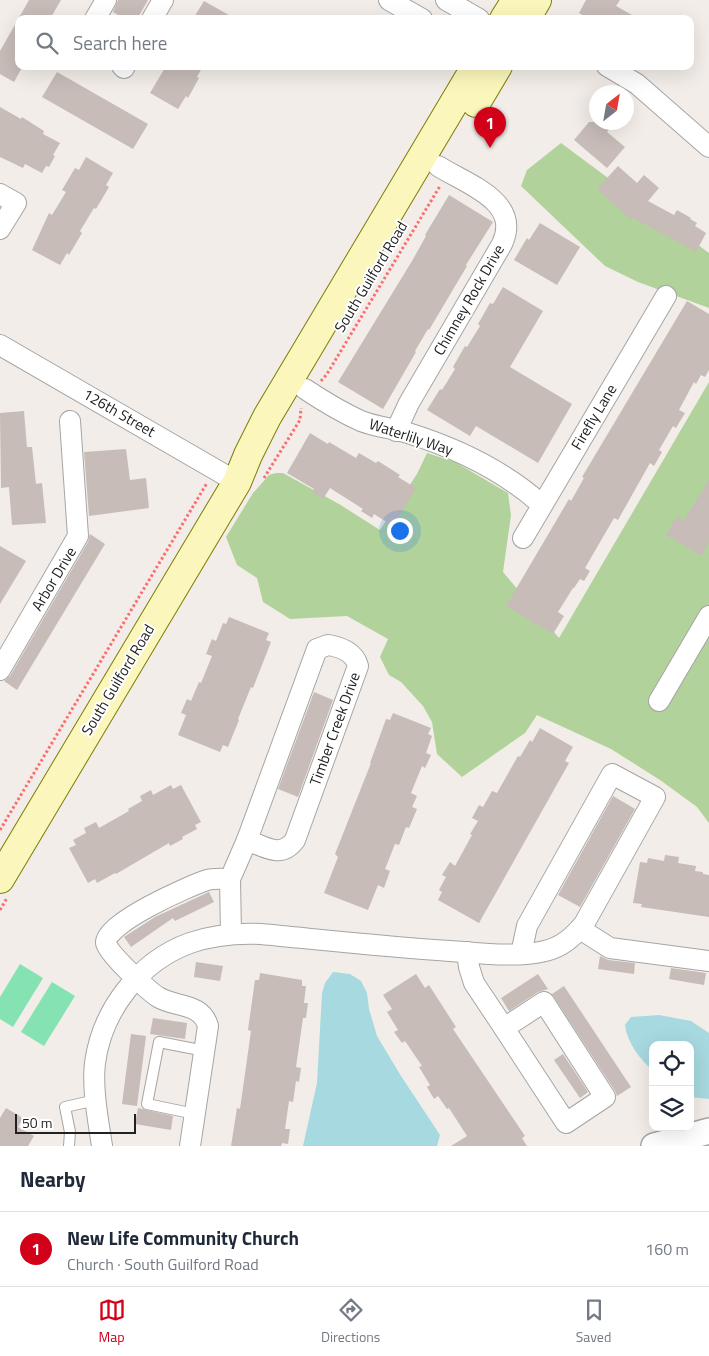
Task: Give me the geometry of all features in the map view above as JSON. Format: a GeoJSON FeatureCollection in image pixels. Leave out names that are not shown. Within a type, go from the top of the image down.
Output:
{"type":"FeatureCollection","features":[{"type":"Feature","properties":{"kind":"main road"},"geometry":{"type":"LineString","coordinates":[[516,14],[537,0]]}},
{"type":"Feature","properties":{"kind":"main road","name":"South Guilford Road"},"geometry":{"type":"LineString","coordinates":[[0,879],[237,479],[256,464],[282,427],[301,387],[474,70]]}},
{"type":"Feature","properties":{"kind":"main road","name":"South Guilford Road"},"geometry":{"type":"LineString","coordinates":[[301,387],[443,169],[496,70]]}},
{"type":"Feature","properties":{"kind":"street"},"geometry":{"type":"LineString","coordinates":[[97,15],[106,0]]}},
{"type":"Feature","properties":{"kind":"street"},"geometry":{"type":"LineString","coordinates":[[154,15],[163,0]]}},
{"type":"Feature","properties":{"kind":"street"},"geometry":{"type":"LineString","coordinates":[[389,0],[415,15]]}},
{"type":"Feature","properties":{"kind":"street"},"geometry":{"type":"LineString","coordinates":[[446,0],[472,15]]}},
{"type":"Feature","properties":{"kind":"street"},"geometry":{"type":"LineString","coordinates":[[614,70],[637,84],[709,146]]}},
{"type":"Feature","properties":{"kind":"street","name":"Chimney Rock Drive"},"geometry":{"type":"LineString","coordinates":[[396,431],[409,403],[502,244],[506,232],[504,214],[498,204],[490,197],[443,169]]}},
{"type":"Feature","properties":{"kind":"street"},"geometry":{"type":"LineString","coordinates":[[0,194],[16,204],[0,229]]}},
{"type":"Feature","properties":{"kind":"street","name":"Firefly Lane"},"geometry":{"type":"LineString","coordinates":[[523,538],[541,504],[666,296]]}},
{"type":"Feature","properties":{"kind":"street","name":"126th Street"},"geometry":{"type":"LineString","coordinates":[[0,345],[237,479]]}},
{"type":"Feature","properties":{"kind":"street","name":"Waterlily Way"},"geometry":{"type":"LineString","coordinates":[[301,387],[336,409],[360,421],[407,433],[485,464],[526,490],[541,504]]}},
{"type":"Feature","properties":{"kind":"street","name":"Arbor Drive"},"geometry":{"type":"LineString","coordinates":[[0,670],[78,536],[70,421]]}},
{"type":"Feature","properties":{"kind":"street"},"geometry":{"type":"LineString","coordinates":[[659,701],[709,616]]}},
{"type":"Feature","properties":{"kind":"street","name":"Timber Creek Drive"},"geometry":{"type":"LineString","coordinates":[[231,934],[230,879],[247,840],[317,649],[328,645],[348,652],[356,660],[358,666],[295,840],[290,846],[278,852],[247,840]]}},
{"type":"Feature","properties":{"kind":"street"},"geometry":{"type":"LineString","coordinates":[[102,1146],[96,1100],[95,1064],[99,1043],[108,1019],[136,977],[160,958],[188,943],[213,936],[231,934],[261,934],[467,952],[521,954],[546,951],[560,946],[580,929],[596,905],[655,797],[612,774],[527,926],[521,954]]}},
{"type":"Feature","properties":{"kind":"street"},"geometry":{"type":"LineString","coordinates":[[190,1146],[205,1050],[208,1026],[206,1019],[193,1008],[157,997],[120,963],[107,947],[106,942],[108,935],[116,928],[156,902],[176,892],[209,880],[230,879]]}},
{"type":"Feature","properties":{"kind":"street"},"geometry":{"type":"LineString","coordinates":[[580,929],[610,948],[709,962]]}},
{"type":"Feature","properties":{"kind":"street"},"geometry":{"type":"LineString","coordinates":[[467,952],[474,983],[566,1123],[606,1097],[544,1002],[504,1028]]}},
{"type":"Feature","properties":{"kind":"street"},"geometry":{"type":"LineString","coordinates":[[654,1146],[709,1131]]}},
{"type":"Feature","properties":{"kind":"lane"},"geometry":{"type":"LineString","coordinates":[[195,1114],[147,1104],[159,1042],[205,1050]]}},
{"type":"Feature","properties":{"kind":"lane"},"geometry":{"type":"LineString","coordinates":[[69,1146],[70,1132],[65,1107],[96,1100]]}},
{"type":"Feature","properties":{"kind":"path"},"geometry":{"type":"LineString","coordinates":[[0,830],[237,479],[300,420],[301,387],[327,374],[443,169]]}},
{"type":"Feature","properties":{"kind":"green space"},"geometry":{"type":"Polygon","coordinates":[[[561,143],[709,253],[709,308],[638,282],[605,266],[521,186],[527,170],[561,143]]]}},
{"type":"Feature","properties":{"kind":"green space"},"geometry":{"type":"Polygon","coordinates":[[[709,382],[709,823],[697,807],[660,780],[611,749],[537,715],[525,733],[462,777],[437,754],[432,722],[423,706],[401,682],[389,675],[380,657],[388,639],[347,616],[290,619],[263,602],[257,578],[237,565],[226,537],[253,493],[269,475],[276,473],[283,473],[339,504],[380,530],[417,474],[427,453],[455,462],[508,493],[511,515],[503,572],[559,638],[709,382]]]}},
{"type":"Feature","properties":{"kind":"green space"},"geometry":{"type":"Polygon","coordinates":[[[20,964],[43,978],[13,1027],[0,1019],[0,997],[20,964]]]}},
{"type":"Feature","properties":{"kind":"green space"},"geometry":{"type":"Polygon","coordinates":[[[52,982],[75,996],[44,1046],[21,1032],[52,982]]]}},
{"type":"Feature","properties":{"kind":"water"},"geometry":{"type":"Polygon","coordinates":[[[333,972],[350,974],[361,981],[367,993],[369,1009],[377,1036],[440,1135],[437,1146],[303,1146],[317,1083],[322,993],[325,983],[333,972]]]}},
{"type":"Feature","properties":{"kind":"water"},"geometry":{"type":"Polygon","coordinates":[[[659,1015],[691,1021],[709,1033],[709,1099],[694,1097],[694,1041],[649,1041],[649,1067],[639,1056],[628,1038],[625,1025],[631,1017],[659,1015]]]}},
{"type":"Feature","properties":{"kind":"building"},"geometry":{"type":"Polygon","coordinates":[[[29,0],[61,0],[52,15],[20,15],[29,0]]]}},
{"type":"Feature","properties":{"kind":"building"},"geometry":{"type":"Polygon","coordinates":[[[118,0],[148,0],[139,15],[118,15],[113,12],[118,0]]]}},
{"type":"Feature","properties":{"kind":"building"},"geometry":{"type":"Polygon","coordinates":[[[586,0],[620,0],[616,6],[632,15],[582,15],[579,13],[586,0]]]}},
{"type":"Feature","properties":{"kind":"building"},"geometry":{"type":"Polygon","coordinates":[[[204,1],[229,15],[195,15],[204,1]]]}},
{"type":"Feature","properties":{"kind":"building"},"geometry":{"type":"Polygon","coordinates":[[[15,25],[15,70],[21,70],[14,82],[0,74],[0,51],[15,25]]]}},
{"type":"Feature","properties":{"kind":"building"},"geometry":{"type":"Polygon","coordinates":[[[164,70],[201,70],[197,77],[199,78],[188,98],[186,96],[178,109],[150,93],[164,70]]]}},
{"type":"Feature","properties":{"kind":"building"},"geometry":{"type":"Polygon","coordinates":[[[57,72],[148,124],[133,149],[42,97],[57,72]]]}},
{"type":"Feature","properties":{"kind":"building"},"geometry":{"type":"Polygon","coordinates":[[[0,107],[21,119],[22,117],[44,131],[43,134],[60,143],[49,167],[46,166],[42,173],[25,164],[23,168],[0,157],[0,107]]]}},
{"type":"Feature","properties":{"kind":"building"},"geometry":{"type":"Polygon","coordinates":[[[589,122],[589,130],[609,130],[607,132],[625,147],[607,168],[574,140],[589,122]]]}},
{"type":"Feature","properties":{"kind":"building"},"geometry":{"type":"Polygon","coordinates":[[[86,157],[113,173],[106,185],[109,187],[80,231],[82,233],[69,255],[67,253],[60,265],[32,250],[49,213],[52,215],[66,192],[62,190],[75,168],[79,170],[86,157]]]}},
{"type":"Feature","properties":{"kind":"building"},"geometry":{"type":"Polygon","coordinates":[[[618,166],[637,183],[644,175],[659,188],[648,201],[674,215],[677,210],[697,223],[695,226],[706,233],[696,252],[633,218],[631,220],[597,189],[618,166]]]}},
{"type":"Feature","properties":{"kind":"building"},"geometry":{"type":"Polygon","coordinates":[[[449,195],[493,222],[415,351],[383,409],[338,382],[412,261],[449,195]]]}},
{"type":"Feature","properties":{"kind":"building"},"geometry":{"type":"Polygon","coordinates":[[[540,223],[580,247],[557,285],[514,260],[527,238],[529,240],[540,223]]]}},
{"type":"Feature","properties":{"kind":"building"},"geometry":{"type":"Polygon","coordinates":[[[503,287],[543,311],[510,367],[572,404],[538,463],[476,426],[470,436],[427,410],[455,369],[453,367],[465,346],[467,347],[480,326],[478,324],[490,303],[493,304],[503,287]]]}},
{"type":"Feature","properties":{"kind":"building"},"geometry":{"type":"Polygon","coordinates":[[[687,301],[709,314],[709,370],[705,377],[701,375],[696,384],[694,382],[679,410],[685,413],[676,428],[673,426],[659,450],[662,452],[654,466],[650,463],[618,520],[614,518],[585,568],[590,571],[584,581],[580,579],[558,612],[564,616],[553,634],[506,606],[569,499],[571,501],[584,478],[582,477],[687,301]]]}},
{"type":"Feature","properties":{"kind":"building"},"geometry":{"type":"Polygon","coordinates":[[[24,411],[27,447],[32,447],[36,484],[42,483],[46,523],[12,525],[9,487],[1,488],[0,413],[24,411]]]}},
{"type":"Feature","properties":{"kind":"building"},"geometry":{"type":"Polygon","coordinates":[[[310,433],[356,458],[359,453],[376,463],[378,461],[416,488],[393,526],[374,514],[372,518],[361,511],[363,509],[330,488],[323,499],[312,492],[314,489],[287,473],[310,433]]]}},
{"type":"Feature","properties":{"kind":"building"},"geometry":{"type":"Polygon","coordinates":[[[126,449],[130,480],[146,478],[149,508],[89,516],[84,452],[126,449]]]}},
{"type":"Feature","properties":{"kind":"building"},"geometry":{"type":"Polygon","coordinates":[[[709,479],[709,542],[701,556],[666,535],[677,516],[684,521],[709,479]]]}},
{"type":"Feature","properties":{"kind":"building"},"geometry":{"type":"Polygon","coordinates":[[[90,534],[105,544],[17,690],[4,681],[10,676],[88,542],[90,534]]]}},
{"type":"Feature","properties":{"kind":"building"},"geometry":{"type":"Polygon","coordinates":[[[0,546],[26,561],[0,604],[0,546]]]}},
{"type":"Feature","properties":{"kind":"building"},"geometry":{"type":"Polygon","coordinates":[[[229,617],[269,633],[266,640],[271,642],[228,747],[223,745],[220,752],[178,735],[186,715],[181,713],[187,699],[191,701],[212,656],[206,654],[212,639],[216,641],[223,623],[226,624],[229,617]]]}},
{"type":"Feature","properties":{"kind":"building"},"geometry":{"type":"Polygon","coordinates":[[[314,692],[333,700],[298,797],[278,789],[314,692]]]}},
{"type":"Feature","properties":{"kind":"building"},"geometry":{"type":"Polygon","coordinates":[[[393,713],[431,728],[428,734],[432,736],[426,753],[431,755],[425,768],[422,766],[411,793],[417,796],[412,807],[417,809],[409,828],[406,827],[399,845],[395,844],[385,869],[390,871],[384,888],[378,885],[368,910],[324,893],[338,857],[335,854],[371,763],[386,719],[390,720],[393,713]]]}},
{"type":"Feature","properties":{"kind":"building"},"geometry":{"type":"Polygon","coordinates":[[[540,728],[573,747],[565,761],[569,763],[479,923],[438,900],[442,892],[439,890],[446,877],[442,875],[450,862],[455,866],[472,835],[470,834],[478,821],[472,818],[479,805],[483,807],[492,791],[497,793],[518,756],[520,757],[530,740],[532,742],[540,728]]]}},
{"type":"Feature","properties":{"kind":"building"},"geometry":{"type":"Polygon","coordinates":[[[171,785],[173,789],[181,785],[201,822],[195,825],[197,829],[182,837],[183,839],[170,846],[169,843],[116,874],[97,883],[95,879],[88,883],[69,848],[76,845],[73,840],[86,833],[84,828],[96,822],[99,828],[129,811],[128,809],[142,801],[140,796],[151,790],[153,795],[171,785]]]}},
{"type":"Feature","properties":{"kind":"building"},"geometry":{"type":"Polygon","coordinates":[[[613,796],[635,809],[580,907],[558,895],[613,796]]]}},
{"type":"Feature","properties":{"kind":"building"},"geometry":{"type":"Polygon","coordinates":[[[665,855],[679,857],[678,863],[696,866],[695,871],[709,875],[709,917],[641,907],[642,904],[633,903],[640,862],[647,863],[648,858],[664,861],[665,855]]]}},
{"type":"Feature","properties":{"kind":"building"},"geometry":{"type":"Polygon","coordinates":[[[209,892],[214,902],[175,921],[173,918],[131,947],[124,937],[155,917],[209,892]]]}},
{"type":"Feature","properties":{"kind":"building"},"geometry":{"type":"Polygon","coordinates":[[[600,956],[608,960],[635,963],[634,974],[598,969],[600,956]]]}},
{"type":"Feature","properties":{"kind":"building"},"geometry":{"type":"Polygon","coordinates":[[[196,962],[223,966],[220,981],[194,977],[196,962]]]}},
{"type":"Feature","properties":{"kind":"building"},"geometry":{"type":"Polygon","coordinates":[[[671,968],[706,973],[704,985],[669,979],[671,968]]]}},
{"type":"Feature","properties":{"kind":"building"},"geometry":{"type":"Polygon","coordinates":[[[260,973],[302,980],[302,986],[306,986],[304,1003],[308,1003],[306,1018],[303,1018],[296,1067],[301,1068],[299,1082],[296,1081],[293,1102],[289,1101],[285,1129],[290,1129],[288,1144],[282,1143],[281,1146],[231,1146],[237,1108],[240,1109],[251,1031],[248,1030],[255,980],[259,980],[260,973]]]}},
{"type":"Feature","properties":{"kind":"building"},"geometry":{"type":"Polygon","coordinates":[[[416,974],[425,988],[429,985],[456,1027],[453,1029],[525,1136],[522,1138],[527,1146],[451,1146],[467,1136],[449,1108],[447,1109],[438,1096],[434,1099],[427,1087],[430,1085],[419,1067],[422,1066],[405,1041],[402,1043],[394,1032],[398,1030],[387,1012],[392,1009],[383,995],[416,974]]]}},
{"type":"Feature","properties":{"kind":"building"},"geometry":{"type":"Polygon","coordinates":[[[538,974],[548,989],[538,992],[509,1011],[501,998],[538,974]]]}},
{"type":"Feature","properties":{"kind":"building"},"geometry":{"type":"Polygon","coordinates":[[[564,986],[631,1087],[617,1096],[552,994],[564,986]]]}},
{"type":"Feature","properties":{"kind":"building"},"geometry":{"type":"Polygon","coordinates":[[[153,1018],[187,1023],[185,1039],[150,1034],[153,1018]]]}},
{"type":"Feature","properties":{"kind":"building"},"geometry":{"type":"Polygon","coordinates":[[[131,1034],[146,1036],[137,1106],[122,1104],[131,1034]]]}},
{"type":"Feature","properties":{"kind":"building"},"geometry":{"type":"Polygon","coordinates":[[[563,1054],[588,1092],[580,1098],[554,1060],[563,1054]]]}},
{"type":"Feature","properties":{"kind":"building"},"geometry":{"type":"Polygon","coordinates":[[[6,1108],[23,1118],[18,1127],[34,1136],[28,1146],[0,1146],[0,1118],[6,1108]]]}},
{"type":"Feature","properties":{"kind":"building"},"geometry":{"type":"Polygon","coordinates":[[[138,1108],[173,1116],[171,1130],[135,1124],[138,1108]]]}},
{"type":"Feature","properties":{"kind":"place","name":"New Life Community Church"},"geometry":{"type":"Point","coordinates":[490,148]}}]}
